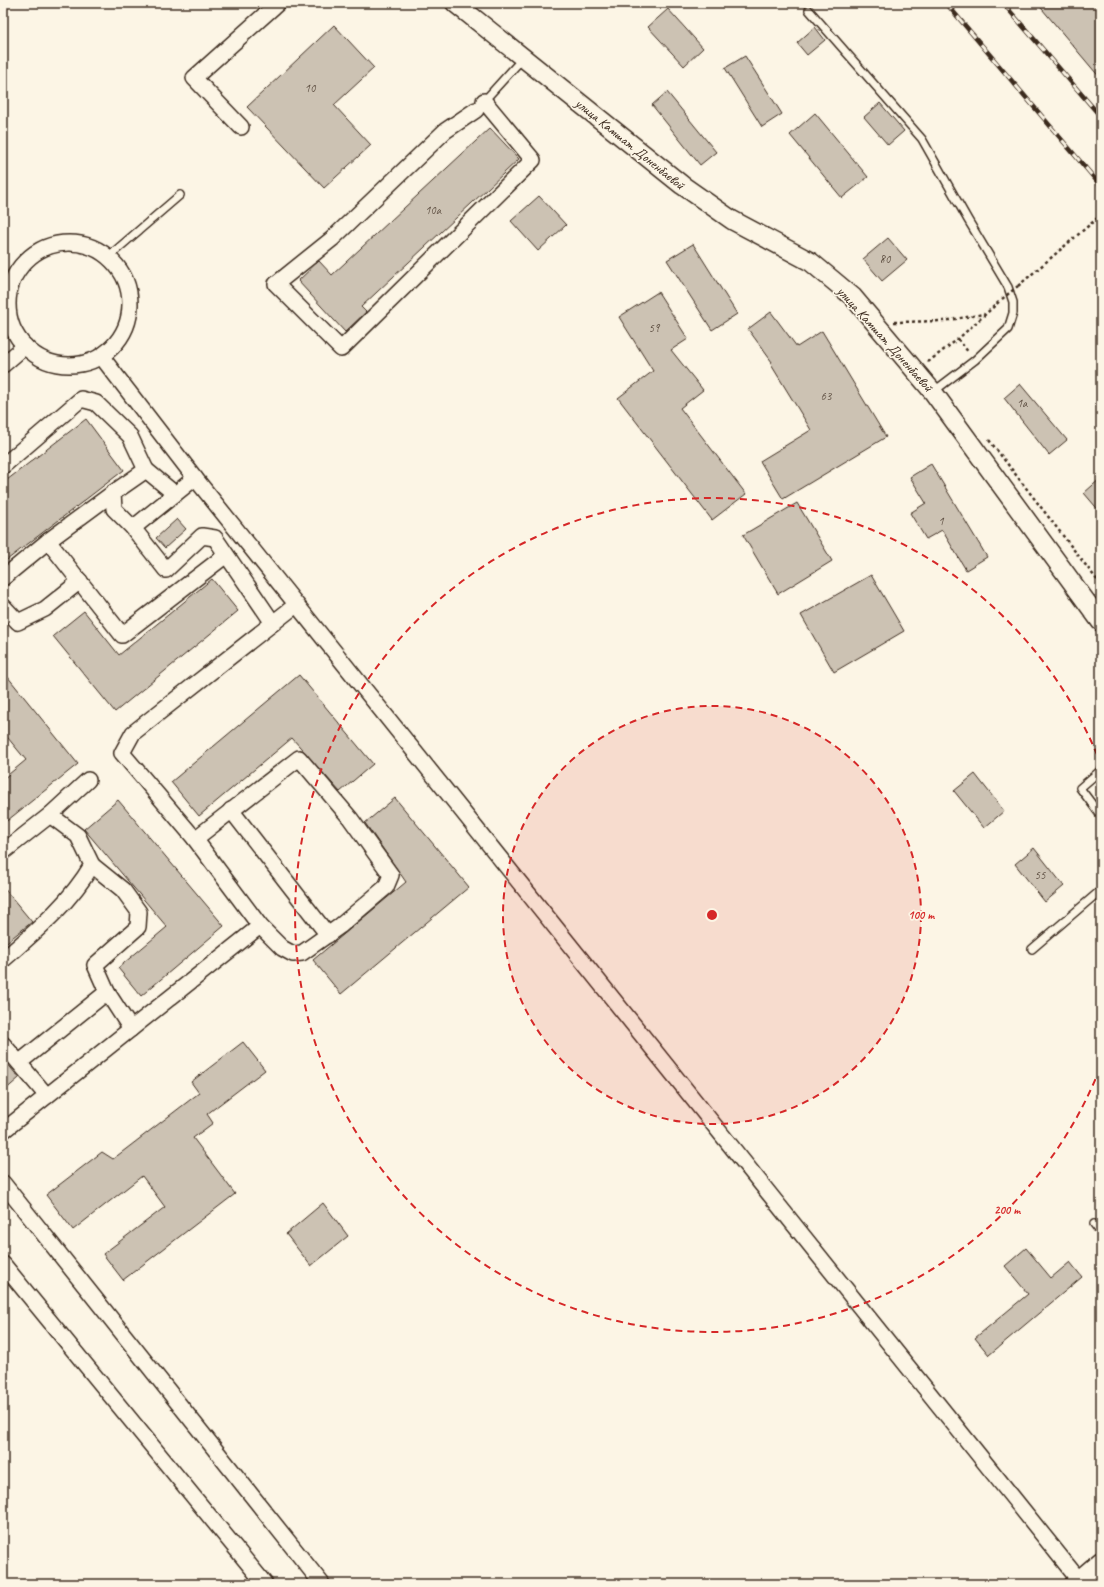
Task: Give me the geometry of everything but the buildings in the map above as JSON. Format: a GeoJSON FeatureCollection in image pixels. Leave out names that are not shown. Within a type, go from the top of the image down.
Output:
{"type":"FeatureCollection","features":[{"type":"Feature","properties":{"kind":"street"},"geometry":{"type":"LineString","coordinates":[[241,127],[194,78],[278,3]]}},
{"type":"Feature","properties":{"kind":"street","name":"улица Камшат Доненбаевой"},"geometry":{"type":"LineString","coordinates":[[455,3],[682,185],[732,220],[811,262],[852,297],[939,387],[1101,622]]}},
{"type":"Feature","properties":{"kind":"street"},"geometry":{"type":"LineString","coordinates":[[480,105],[533,160],[341,349],[276,284],[332,239],[445,131],[480,105]]}},
{"type":"Feature","properties":{"kind":"street"},"geometry":{"type":"LineString","coordinates":[[78,243],[94,248],[108,257],[121,272],[128,289],[130,308],[125,327],[115,344],[100,356],[85,363],[69,365],[53,363],[38,356],[25,346],[15,332],[9,317],[7,282],[31,256],[45,248],[56,245],[78,243]]}},
{"type":"Feature","properties":{"kind":"street"},"geometry":{"type":"LineString","coordinates":[[3,364],[25,346]]}},
{"type":"Feature","properties":{"kind":"street"},"geometry":{"type":"LineString","coordinates":[[100,356],[296,605],[1076,1582],[1101,1560]]}},
{"type":"Feature","properties":{"kind":"street"},"geometry":{"type":"LineString","coordinates":[[3,466],[81,399],[96,404],[130,436],[146,470],[175,494]]}},
{"type":"Feature","properties":{"kind":"street"},"geometry":{"type":"LineString","coordinates":[[3,578],[48,541],[146,470]]}},
{"type":"Feature","properties":{"kind":"street"},"geometry":{"type":"LineString","coordinates":[[133,528],[195,478]]}},
{"type":"Feature","properties":{"kind":"street"},"geometry":{"type":"LineString","coordinates":[[113,493],[114,509],[133,528],[182,589]]}},
{"type":"Feature","properties":{"kind":"street"},"geometry":{"type":"LineString","coordinates":[[166,570],[202,536],[215,538],[273,623]]}},
{"type":"Feature","properties":{"kind":"street"},"geometry":{"type":"LineString","coordinates":[[48,541],[122,635],[226,555]]}},
{"type":"Feature","properties":{"kind":"street"},"geometry":{"type":"LineString","coordinates":[[3,606],[18,622],[45,609],[80,581]]}},
{"type":"Feature","properties":{"kind":"street"},"geometry":{"type":"LineString","coordinates":[[195,839],[299,758],[350,818],[391,875],[386,887],[302,953],[293,954],[282,948],[260,926],[195,839],[122,753],[133,733],[296,605]]}},
{"type":"Feature","properties":{"kind":"street"},"geometry":{"type":"LineString","coordinates":[[3,852],[50,815],[88,780]]}},
{"type":"Feature","properties":{"kind":"street"},"geometry":{"type":"LineString","coordinates":[[231,810],[328,934]]}},
{"type":"Feature","properties":{"kind":"street"},"geometry":{"type":"LineString","coordinates":[[50,815],[78,836],[92,865],[123,890],[139,912],[138,928],[95,965],[107,992],[131,1029]]}},
{"type":"Feature","properties":{"kind":"street"},"geometry":{"type":"LineString","coordinates":[[3,960],[40,928],[82,883],[92,865]]}},
{"type":"Feature","properties":{"kind":"street"},"geometry":{"type":"LineString","coordinates":[[3,1131],[260,926]]}},
{"type":"Feature","properties":{"kind":"street"},"geometry":{"type":"LineString","coordinates":[[20,1062],[107,992]]}},
{"type":"Feature","properties":{"kind":"street"},"geometry":{"type":"LineString","coordinates":[[3,1044],[20,1062],[47,1096]]}},
{"type":"Feature","properties":{"kind":"street"},"geometry":{"type":"LineString","coordinates":[[3,1183],[322,1584]]}},
{"type":"Feature","properties":{"kind":"street"},"geometry":{"type":"LineString","coordinates":[[3,1264],[265,1584]]}},
{"type":"Feature","properties":{"kind":"lane"},"geometry":{"type":"LineString","coordinates":[[809,10],[922,139],[1008,287],[1013,302],[1013,313],[1008,329],[975,360],[939,387]]}},
{"type":"Feature","properties":{"kind":"lane"},"geometry":{"type":"LineString","coordinates":[[480,105],[523,58]]}},
{"type":"Feature","properties":{"kind":"lane"},"geometry":{"type":"LineString","coordinates":[[108,257],[180,195]]}},
{"type":"Feature","properties":{"kind":"lane"},"geometry":{"type":"LineString","coordinates":[[1101,770],[1080,788],[1101,816]]}},
{"type":"Feature","properties":{"kind":"lane"},"geometry":{"type":"LineString","coordinates":[[1032,949],[1101,890]]}},
{"type":"Feature","properties":{"kind":"lane"},"geometry":{"type":"LineString","coordinates":[[1094,1224],[1101,1233]]}},
{"type":"Feature","properties":{"kind":"path"},"geometry":{"type":"LineString","coordinates":[[890,322],[943,321],[984,314],[1101,215]]}},
{"type":"Feature","properties":{"kind":"path"},"geometry":{"type":"LineString","coordinates":[[958,339],[975,360]]}},
{"type":"Feature","properties":{"kind":"path"},"geometry":{"type":"LineString","coordinates":[[929,362],[939,387]]}},
{"type":"Feature","properties":{"kind":"path"},"geometry":{"type":"LineString","coordinates":[[986,435],[1101,586]]}},
{"type":"Feature","properties":{"kind":"railway"},"geometry":{"type":"LineString","coordinates":[[946,3],[1101,186]]}},
{"type":"Feature","properties":{"kind":"railway"},"geometry":{"type":"LineString","coordinates":[[1003,3],[1101,117]]}}]}
